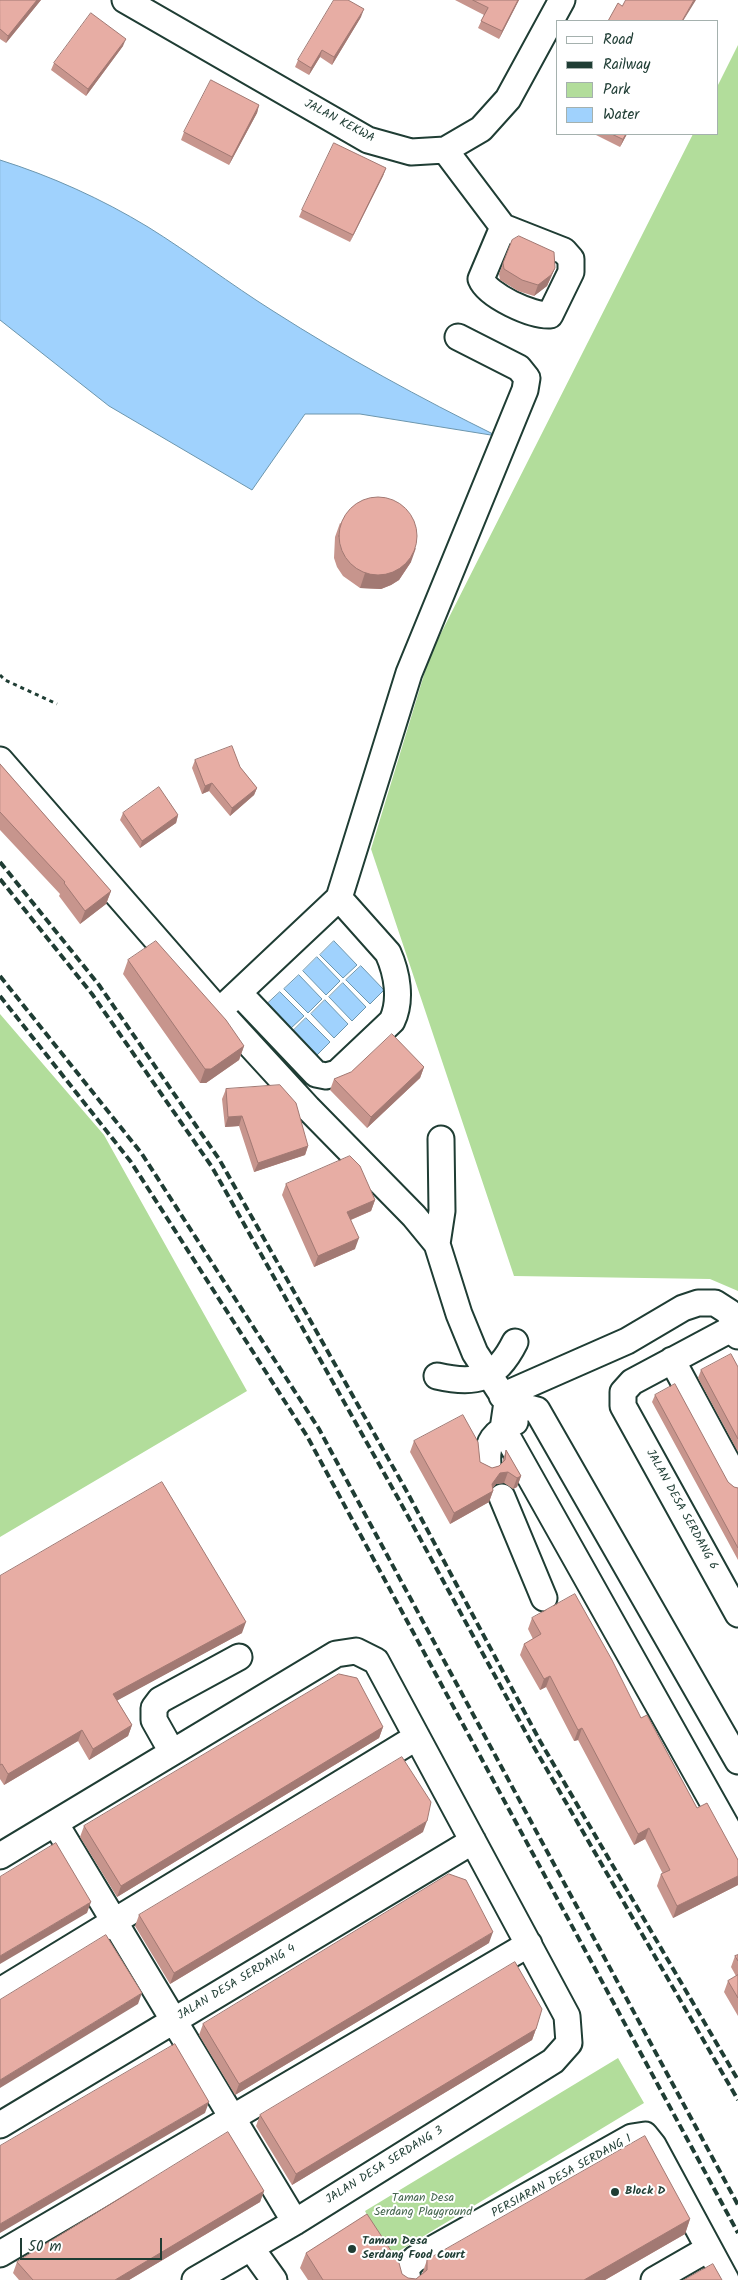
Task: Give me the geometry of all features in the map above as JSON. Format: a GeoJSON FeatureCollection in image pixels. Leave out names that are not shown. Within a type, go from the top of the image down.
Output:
{"type":"FeatureCollection","features":[{"type":"Feature","properties":{"kind":"street","name":"JALAN KEKWA"},"geometry":{"type":"LineString","coordinates":[[125,0],[368,140],[411,152],[445,150],[481,129],[508,99],[562,0]]}},
{"type":"Feature","properties":{"kind":"street"},"geometry":{"type":"LineString","coordinates":[[445,150],[503,227]]}},
{"type":"Feature","properties":{"kind":"street"},"geometry":{"type":"LineString","coordinates":[[219,1011],[240,994],[339,898],[409,672],[511,424],[526,378],[519,368],[458,337]]}},
{"type":"Feature","properties":{"kind":"street"},"geometry":{"type":"LineString","coordinates":[[0,760],[219,1011],[308,1108],[414,1216],[437,1244],[459,1314],[487,1375],[504,1399],[537,1410],[738,1761]]}},
{"type":"Feature","properties":{"kind":"street"},"geometry":{"type":"LineString","coordinates":[[240,994],[316,1074],[326,1076],[337,1073],[392,1021],[397,1011],[398,999],[393,964],[388,953],[339,898]]}},
{"type":"Feature","properties":{"kind":"street"},"geometry":{"type":"LineString","coordinates":[[437,1244],[442,1211],[440,1138]]}},
{"type":"Feature","properties":{"kind":"street"},"geometry":{"type":"LineString","coordinates":[[504,1399],[627,1341],[683,1308],[698,1303],[715,1303],[729,1312],[736,1332],[672,1360],[738,1482]]}},
{"type":"Feature","properties":{"kind":"street"},"geometry":{"type":"LineString","coordinates":[[437,1376],[472,1382],[487,1375],[507,1358],[515,1342]]}},
{"type":"Feature","properties":{"kind":"street","name":"JALAN DESA SERDANG 6"},"geometry":{"type":"LineString","coordinates":[[672,1360],[632,1382],[623,1392],[623,1406],[738,1614]]}},
{"type":"Feature","properties":{"kind":"street"},"geometry":{"type":"LineString","coordinates":[[504,1399],[502,1429],[738,1847]]}},
{"type":"Feature","properties":{"kind":"street"},"geometry":{"type":"LineString","coordinates":[[488,1465],[487,1450],[492,1438],[502,1429],[537,1410]]}},
{"type":"Feature","properties":{"kind":"street"},"geometry":{"type":"LineString","coordinates":[[502,1497],[544,1598]]}},
{"type":"Feature","properties":{"kind":"street"},"geometry":{"type":"LineString","coordinates":[[0,1856],[336,1654],[356,1651],[376,1661],[529,1944],[0,2254]]}},
{"type":"Feature","properties":{"kind":"street"},"geometry":{"type":"LineString","coordinates":[[172,1752],[154,1720],[154,1708],[160,1700],[239,1657]]}},
{"type":"Feature","properties":{"kind":"street"},"geometry":{"type":"LineString","coordinates":[[0,1991],[417,1737]]}},
{"type":"Feature","properties":{"kind":"street"},"geometry":{"type":"LineString","coordinates":[[55,1823],[295,2222]]}},
{"type":"Feature","properties":{"kind":"street","name":"JALAN DESA SERDANG 4"},"geometry":{"type":"LineString","coordinates":[[0,2125],[474,1841]]}},
{"type":"Feature","properties":{"kind":"street","name":"JALAN DESA SERDANG 3"},"geometry":{"type":"LineString","coordinates":[[195,2280],[295,2222],[553,2061],[569,2043],[567,2016],[529,1944]]}},
{"type":"Feature","properties":{"kind":"street","name":"PERSIARAN DESA SERDANG 1"},"geometry":{"type":"LineString","coordinates":[[408,2280],[406,2268],[415,2259],[632,2137],[645,2135],[653,2145],[726,2280]]}},
{"type":"Feature","properties":{"kind":"street"},"geometry":{"type":"LineString","coordinates":[[251,2248],[274,2280]]}},
{"type":"Feature","properties":{"kind":"street"},"geometry":{"type":"LineString","coordinates":[[654,2280],[708,2249]]}},
{"type":"Feature","properties":{"kind":"path"},"geometry":{"type":"LineString","coordinates":[[0,675],[5,680],[57,704]]}},
{"type":"Feature","properties":{"kind":"green space"},"geometry":{"type":"Polygon","coordinates":[[[738,45],[738,1291],[710,1279],[514,1276],[371,849],[430,655],[692,135],[718,135],[718,85],[738,45]]]}},
{"type":"Feature","properties":{"kind":"green space"},"geometry":{"type":"Polygon","coordinates":[[[0,1014],[104,1135],[247,1391],[0,1537],[0,1014]]]}},
{"type":"Feature","properties":{"kind":"green space","name":"Taman Desa Serdang Playground"},"geometry":{"type":"Polygon","coordinates":[[[618,2058],[644,2103],[389,2257],[365,2211],[618,2058]]]}},
{"type":"Feature","properties":{"kind":"water"},"geometry":{"type":"Polygon","coordinates":[[[0,160],[38,173],[113,207],[164,237],[257,301],[328,345],[411,392],[497,436],[360,414],[305,414],[252,490],[109,406],[0,320],[0,160]]]}},
{"type":"Feature","properties":{"kind":"water"},"geometry":{"type":"Polygon","coordinates":[[[334,941],[357,965],[343,978],[320,955],[334,941]]]}},
{"type":"Feature","properties":{"kind":"water"},"geometry":{"type":"Polygon","coordinates":[[[317,957],[340,981],[326,995],[303,971],[317,957]]]}},
{"type":"Feature","properties":{"kind":"water"},"geometry":{"type":"Polygon","coordinates":[[[361,966],[384,990],[370,1004],[346,980],[361,966]]]}},
{"type":"Feature","properties":{"kind":"water"},"geometry":{"type":"Polygon","coordinates":[[[299,975],[322,999],[308,1013],[284,989],[299,975]]]}},
{"type":"Feature","properties":{"kind":"water"},"geometry":{"type":"Polygon","coordinates":[[[343,983],[366,1007],[352,1021],[329,997],[343,983]]]}},
{"type":"Feature","properties":{"kind":"water"},"geometry":{"type":"Polygon","coordinates":[[[280,992],[304,1016],[290,1029],[266,1005],[280,992]]]}},
{"type":"Feature","properties":{"kind":"water"},"geometry":{"type":"Polygon","coordinates":[[[325,1000],[348,1024],[334,1038],[311,1014],[325,1000]]]}},
{"type":"Feature","properties":{"kind":"water"},"geometry":{"type":"Polygon","coordinates":[[[306,1018],[330,1042],[316,1056],[292,1032],[306,1018]]]}},
{"type":"Feature","properties":{"kind":"building"},"geometry":{"type":"Polygon","coordinates":[[[0,0],[37,0],[8,36],[0,29],[0,0]]]}},
{"type":"Feature","properties":{"kind":"building"},"geometry":{"type":"Polygon","coordinates":[[[334,0],[348,0],[364,9],[334,57],[322,50],[311,68],[298,60],[334,0]]]}},
{"type":"Feature","properties":{"kind":"building"},"geometry":{"type":"Polygon","coordinates":[[[473,0],[518,0],[502,31],[481,21],[488,8],[473,0]]]}},
{"type":"Feature","properties":{"kind":"building"},"geometry":{"type":"Polygon","coordinates":[[[626,0],[694,0],[683,20],[609,20],[618,3],[622,6],[626,0]]]}},
{"type":"Feature","properties":{"kind":"building"},"geometry":{"type":"Polygon","coordinates":[[[91,13],[126,39],[88,89],[54,63],[91,13]]]}},
{"type":"Feature","properties":{"kind":"building"},"geometry":{"type":"Polygon","coordinates":[[[211,80],[259,105],[232,157],[184,132],[211,80]]]}},
{"type":"Feature","properties":{"kind":"building"},"geometry":{"type":"Polygon","coordinates":[[[614,135],[625,135],[623,139],[614,135]]]}},
{"type":"Feature","properties":{"kind":"building"},"geometry":{"type":"Polygon","coordinates":[[[334,143],[386,168],[353,235],[302,210],[334,143]]]}},
{"type":"Feature","properties":{"kind":"building"},"geometry":{"type":"Polygon","coordinates":[[[519,236],[554,252],[555,268],[551,275],[538,285],[522,280],[504,269],[503,263],[512,240],[519,236]]]}},
{"type":"Feature","properties":{"kind":"building"},"geometry":{"type":"Polygon","coordinates":[[[378,497],[393,500],[406,508],[414,521],[417,536],[414,551],[406,564],[393,572],[378,575],[363,572],[350,564],[342,551],[339,536],[342,521],[350,508],[363,500],[378,497]]]}},
{"type":"Feature","properties":{"kind":"building"},"geometry":{"type":"Polygon","coordinates":[[[232,746],[240,767],[257,788],[232,808],[212,783],[205,786],[195,760],[232,746]]]}},
{"type":"Feature","properties":{"kind":"building"},"geometry":{"type":"Polygon","coordinates":[[[0,764],[111,891],[85,911],[65,882],[0,812],[0,764]]]}},
{"type":"Feature","properties":{"kind":"building"},"geometry":{"type":"Polygon","coordinates":[[[159,787],[178,815],[142,841],[123,813],[159,787]]]}},
{"type":"Feature","properties":{"kind":"building"},"geometry":{"type":"Polygon","coordinates":[[[156,941],[226,1020],[244,1046],[211,1069],[205,1069],[128,960],[156,941]]]}},
{"type":"Feature","properties":{"kind":"building"},"geometry":{"type":"Polygon","coordinates":[[[392,1034],[424,1067],[371,1117],[334,1079],[351,1072],[392,1034]]]}},
{"type":"Feature","properties":{"kind":"building"},"geometry":{"type":"Polygon","coordinates":[[[280,1085],[296,1103],[308,1146],[258,1163],[242,1116],[228,1117],[226,1089],[280,1085]]]}},
{"type":"Feature","properties":{"kind":"building"},"geometry":{"type":"Polygon","coordinates":[[[350,1156],[360,1166],[375,1200],[347,1212],[359,1238],[318,1256],[286,1184],[350,1156]]]}},
{"type":"Feature","properties":{"kind":"building"},"geometry":{"type":"Polygon","coordinates":[[[731,1354],[738,1367],[738,1439],[701,1370],[731,1354]]]}},
{"type":"Feature","properties":{"kind":"building"},"geometry":{"type":"Polygon","coordinates":[[[675,1384],[728,1482],[738,1488],[738,1548],[655,1395],[675,1384]]]}},
{"type":"Feature","properties":{"kind":"building"},"geometry":{"type":"Polygon","coordinates":[[[463,1415],[478,1442],[480,1462],[492,1468],[499,1466],[505,1460],[506,1450],[521,1476],[517,1478],[508,1472],[500,1473],[492,1484],[493,1491],[454,1513],[414,1441],[463,1415]]]}},
{"type":"Feature","properties":{"kind":"building"},"geometry":{"type":"Polygon","coordinates":[[[162,1482],[246,1622],[113,1694],[132,1725],[93,1749],[82,1730],[8,1774],[2,1764],[0,1765],[0,1576],[162,1482]]]}},
{"type":"Feature","properties":{"kind":"building"},"geometry":{"type":"Polygon","coordinates":[[[575,1594],[612,1660],[641,1718],[647,1715],[697,1808],[707,1803],[738,1860],[738,1876],[677,1906],[661,1874],[670,1870],[649,1828],[638,1834],[582,1728],[578,1730],[550,1676],[544,1679],[524,1644],[541,1634],[532,1618],[575,1594]]]}},
{"type":"Feature","properties":{"kind":"building"},"geometry":{"type":"Polygon","coordinates":[[[339,1674],[357,1678],[383,1727],[121,1886],[84,1826],[339,1674]]]}},
{"type":"Feature","properties":{"kind":"building"},"geometry":{"type":"Polygon","coordinates":[[[402,1757],[431,1802],[427,1821],[174,1973],[139,1915],[402,1757]]]}},
{"type":"Feature","properties":{"kind":"building"},"geometry":{"type":"Polygon","coordinates":[[[56,1843],[91,1902],[0,1956],[0,1877],[56,1843]]]}},
{"type":"Feature","properties":{"kind":"building"},"geometry":{"type":"Polygon","coordinates":[[[449,1874],[466,1880],[493,1932],[239,2084],[203,2024],[449,1874]]]}},
{"type":"Feature","properties":{"kind":"building"},"geometry":{"type":"Polygon","coordinates":[[[106,1935],[142,1993],[0,2080],[0,2000],[106,1935]]]}},
{"type":"Feature","properties":{"kind":"building"},"geometry":{"type":"Polygon","coordinates":[[[515,1962],[542,2009],[536,2029],[296,2174],[260,2115],[515,1962]]]}},
{"type":"Feature","properties":{"kind":"building"},"geometry":{"type":"Polygon","coordinates":[[[738,1975],[738,1998],[728,1981],[738,1975]]]}},
{"type":"Feature","properties":{"kind":"building"},"geometry":{"type":"Polygon","coordinates":[[[175,2044],[209,2102],[0,2224],[0,2146],[175,2044]]]}},
{"type":"Feature","properties":{"kind":"building"},"geometry":{"type":"Polygon","coordinates":[[[228,2132],[264,2191],[115,2280],[33,2280],[17,2262],[228,2132]]]}},
{"type":"Feature","properties":{"kind":"building","name":"Block D"},"geometry":{"type":"Polygon","coordinates":[[[645,2136],[690,2219],[584,2280],[323,2280],[306,2253],[367,2214],[399,2263],[402,2274],[408,2278],[416,2279],[427,2270],[427,2260],[645,2136]]]}},
{"type":"Feature","properties":{"kind":"building"},"geometry":{"type":"Polygon","coordinates":[[[713,2264],[722,2280],[684,2280],[713,2264]]]}},
{"type":"Feature","properties":{"kind":"railway"},"geometry":{"type":"LineString","coordinates":[[0,862],[99,985],[219,1159],[406,1490],[540,1741],[738,2080]]}},
{"type":"Feature","properties":{"kind":"railway"},"geometry":{"type":"LineString","coordinates":[[0,879],[92,994],[212,1167],[398,1498],[531,1742],[738,2100]]}},
{"type":"Feature","properties":{"kind":"railway"},"geometry":{"type":"LineString","coordinates":[[0,976],[142,1154],[319,1429],[738,2205]]}},
{"type":"Feature","properties":{"kind":"railway"},"geometry":{"type":"LineString","coordinates":[[0,996],[131,1162],[307,1436],[738,2233]]}},
{"type":"Feature","properties":{"kind":"place","name":"Block D"},"geometry":{"type":"Point","coordinates":[615,2192]}},
{"type":"Feature","properties":{"kind":"place","name":"Taman Desa Serdang Food Court"},"geometry":{"type":"Point","coordinates":[352,2249]}}]}
